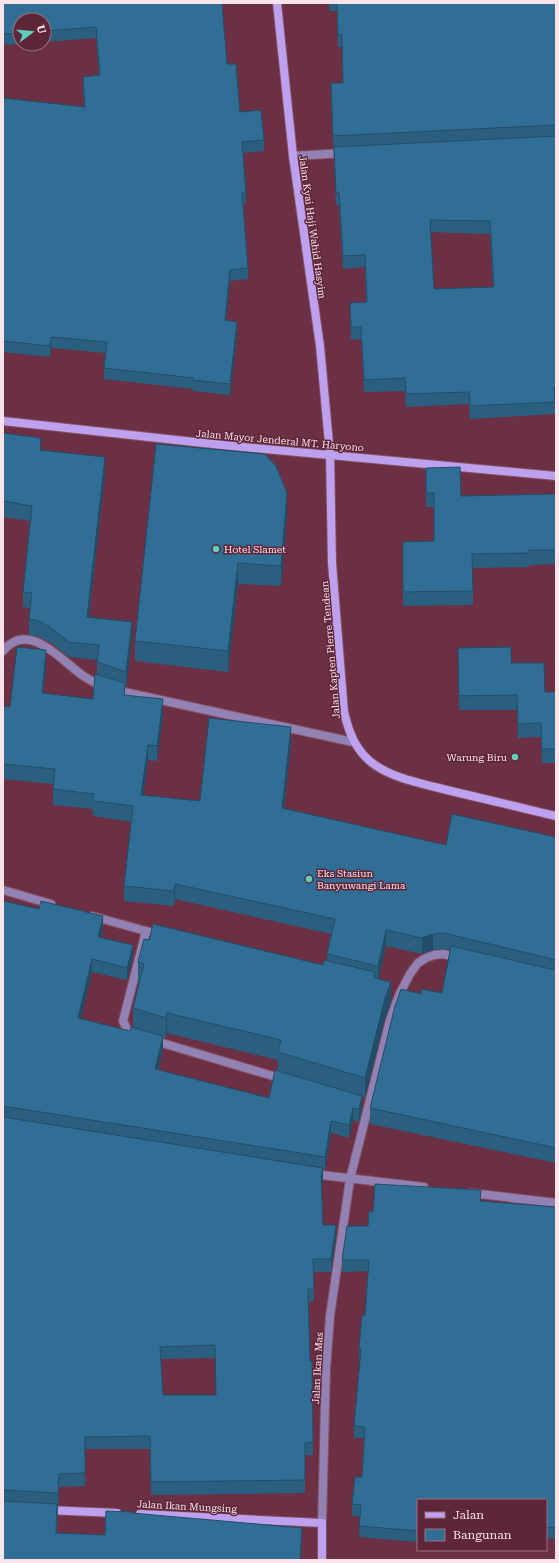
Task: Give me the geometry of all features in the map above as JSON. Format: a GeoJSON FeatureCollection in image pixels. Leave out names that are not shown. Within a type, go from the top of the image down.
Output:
{"type":"FeatureCollection","features":[{"type":"Feature","properties":{"kind":"main road","name":"Jalan Kyai Haji Wahid Hasyim"},"geometry":{"type":"LineString","coordinates":[[277,3],[293,156],[320,346],[330,454]]}},
{"type":"Feature","properties":{"kind":"main road","name":"Jalan Mayor Jenderal MT. Haryono"},"geometry":{"type":"LineString","coordinates":[[3,421],[222,445],[556,476]]}},
{"type":"Feature","properties":{"kind":"main road","name":"Jalan Kapten Pierre Tendean"},"geometry":{"type":"LineString","coordinates":[[330,454],[332,563],[344,712],[347,727],[353,742],[360,752],[375,766],[395,775],[475,797],[556,816]]}},
{"type":"Feature","properties":{"kind":"main road","name":"Jalan Ikan Mungsing"},"geometry":{"type":"LineString","coordinates":[[35,1510],[322,1523]]}},
{"type":"Feature","properties":{"kind":"main road","name":"Jalan Ikan Mas"},"geometry":{"type":"LineString","coordinates":[[322,1523],[322,1560]]}},
{"type":"Feature","properties":{"kind":"street"},"geometry":{"type":"LineString","coordinates":[[293,156],[349,153]]}},
{"type":"Feature","properties":{"kind":"street"},"geometry":{"type":"LineString","coordinates":[[3,651],[8,644],[15,640],[28,640],[46,646],[81,674],[104,687],[128,694],[353,742]]}},
{"type":"Feature","properties":{"kind":"street"},"geometry":{"type":"LineString","coordinates":[[3,890],[62,907]]}},
{"type":"Feature","properties":{"kind":"street"},"geometry":{"type":"LineString","coordinates":[[84,913],[169,937]]}},
{"type":"Feature","properties":{"kind":"street"},"geometry":{"type":"LineString","coordinates":[[146,931],[123,1016],[124,1025],[129,1033],[293,1082]]}},
{"type":"Feature","properties":{"kind":"street","name":"Jalan Ikan Mas"},"geometry":{"type":"LineString","coordinates":[[322,1523],[326,1370],[330,1316],[350,1179],[365,1104],[390,1020],[396,992],[418,963],[426,958],[443,954],[466,960]]}},
{"type":"Feature","properties":{"kind":"street"},"geometry":{"type":"LineString","coordinates":[[306,1172],[350,1179],[429,1188]]}},
{"type":"Feature","properties":{"kind":"street"},"geometry":{"type":"LineString","coordinates":[[461,1192],[556,1203]]}},
{"type":"Feature","properties":{"kind":"building"},"geometry":{"type":"Polygon","coordinates":[[[3,3],[222,3],[227,64],[236,64],[240,112],[261,110],[264,140],[242,142],[246,193],[242,193],[248,268],[230,270],[225,320],[237,322],[230,384],[193,380],[194,378],[104,368],[107,342],[51,337],[50,346],[3,341],[3,98],[85,107],[83,77],[100,75],[96,27],[52,30],[52,12],[12,12],[12,33],[3,34],[3,3]]]}},
{"type":"Feature","properties":{"kind":"building"},"geometry":{"type":"Polygon","coordinates":[[[337,3],[556,3],[556,125],[333,136],[331,83],[343,83],[342,35],[338,35],[337,3]]]}},
{"type":"Feature","properties":{"kind":"building"},"geometry":{"type":"Polygon","coordinates":[[[556,136],[555,402],[470,406],[469,392],[406,394],[405,378],[364,380],[361,327],[351,327],[350,303],[367,302],[365,255],[343,256],[339,192],[336,193],[334,147],[556,136]],[[430,220],[434,289],[494,287],[490,221],[430,220]]]}},
{"type":"Feature","properties":{"kind":"building"},"geometry":{"type":"Polygon","coordinates":[[[3,433],[41,438],[40,450],[105,457],[87,617],[132,622],[126,672],[97,662],[99,645],[69,642],[39,621],[29,619],[32,593],[23,592],[32,506],[3,501],[3,433]]]}},
{"type":"Feature","properties":{"kind":"building","name":"Hotel Slamet"},"geometry":{"type":"Polygon","coordinates":[[[156,444],[265,454],[276,466],[287,493],[281,566],[238,563],[228,651],[135,641],[156,444]]]}},
{"type":"Feature","properties":{"kind":"building"},"geometry":{"type":"Polygon","coordinates":[[[460,467],[461,496],[556,494],[556,550],[529,550],[529,553],[472,554],[473,591],[403,592],[403,542],[434,541],[434,493],[426,493],[426,468],[460,467]]]}},
{"type":"Feature","properties":{"kind":"building"},"geometry":{"type":"Polygon","coordinates":[[[17,647],[46,650],[42,693],[93,699],[95,674],[125,683],[124,695],[163,699],[157,746],[148,745],[141,795],[200,801],[209,718],[291,727],[282,808],[446,845],[452,814],[556,837],[556,960],[444,933],[433,934],[422,938],[386,930],[378,966],[327,954],[335,919],[175,884],[174,891],[124,886],[133,806],[93,801],[94,794],[53,789],[55,769],[3,764],[3,706],[10,707],[17,647]]]}},
{"type":"Feature","properties":{"kind":"building"},"geometry":{"type":"Polygon","coordinates":[[[511,647],[511,663],[544,663],[545,692],[556,692],[556,749],[542,749],[541,723],[518,724],[517,695],[459,696],[458,648],[511,647]]]}},
{"type":"Feature","properties":{"kind":"building"},"geometry":{"type":"Polygon","coordinates":[[[3,901],[39,909],[41,901],[103,916],[98,937],[133,945],[127,968],[92,959],[78,1018],[130,1031],[131,1027],[163,1036],[155,1069],[269,1098],[275,1070],[362,1096],[359,1109],[353,1108],[349,1125],[331,1121],[325,1157],[3,1106],[3,901]]]}},
{"type":"Feature","properties":{"kind":"building"},"geometry":{"type":"Polygon","coordinates":[[[153,924],[323,965],[324,960],[375,972],[374,978],[391,982],[385,998],[365,1078],[278,1052],[281,1040],[167,1013],[166,1018],[133,1008],[144,964],[138,962],[144,939],[149,940],[153,924]]]}},
{"type":"Feature","properties":{"kind":"building"},"geometry":{"type":"Polygon","coordinates":[[[451,946],[556,969],[556,1148],[370,1108],[395,1006],[401,989],[421,994],[422,989],[442,993],[451,946]]]}},
{"type":"Feature","properties":{"kind":"building"},"geometry":{"type":"Polygon","coordinates":[[[3,1117],[323,1168],[321,1176],[323,1225],[336,1225],[331,1259],[313,1259],[314,1289],[308,1289],[310,1361],[312,1361],[313,1442],[305,1443],[305,1480],[151,1482],[150,1436],[85,1437],[85,1473],[59,1474],[58,1493],[3,1490],[3,1117]],[[215,1345],[160,1347],[163,1395],[216,1395],[215,1345]]]}},
{"type":"Feature","properties":{"kind":"building"},"geometry":{"type":"Polygon","coordinates":[[[375,1184],[481,1190],[480,1201],[556,1207],[556,1528],[547,1527],[547,1499],[417,1499],[417,1531],[359,1526],[361,1505],[352,1504],[355,1477],[362,1477],[365,1427],[354,1426],[361,1349],[359,1349],[362,1315],[365,1315],[369,1260],[342,1260],[347,1226],[368,1226],[369,1211],[373,1212],[375,1184]]]}},
{"type":"Feature","properties":{"kind":"building"},"geometry":{"type":"Polygon","coordinates":[[[3,1501],[57,1504],[56,1533],[105,1535],[106,1511],[132,1512],[302,1528],[300,1560],[3,1560],[3,1501]]]}},
{"type":"Feature","properties":{"kind":"place","name":"Hotel Slamet"},"geometry":{"type":"Point","coordinates":[216,549]}},
{"type":"Feature","properties":{"kind":"place","name":"Warung Biru"},"geometry":{"type":"Point","coordinates":[515,757]}},
{"type":"Feature","properties":{"kind":"place","name":"Eks Stasiun Banyuwangi Lama"},"geometry":{"type":"Point","coordinates":[309,879]}}]}
